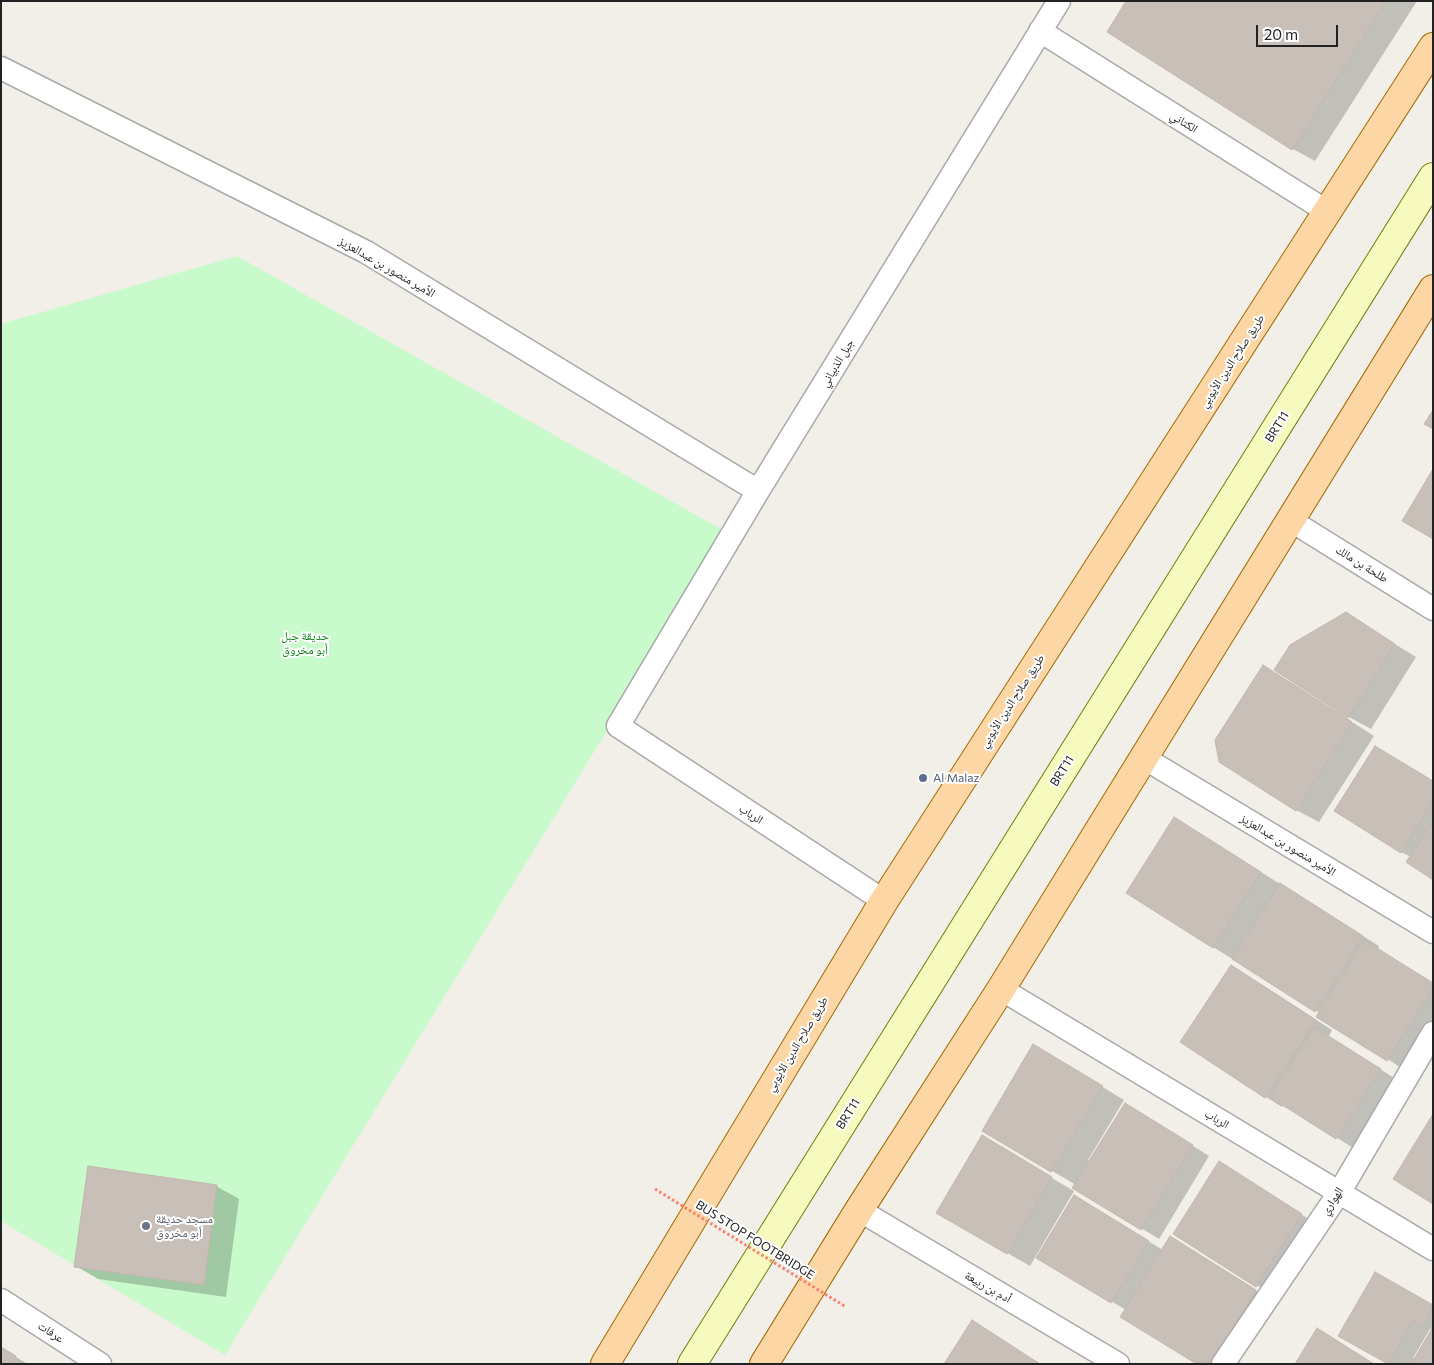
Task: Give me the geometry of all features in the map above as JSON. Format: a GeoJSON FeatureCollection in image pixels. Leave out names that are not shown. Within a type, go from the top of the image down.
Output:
{"type":"FeatureCollection","features":[{"type":"Feature","properties":{"kind":"main road","name":"طريق صلاح الدين الأيوبي"},"geometry":{"type":"LineString","coordinates":[[605,1364],[884,901],[1433,47]]}},
{"type":"Feature","properties":{"kind":"main road","name":"BRT11"},"geometry":{"type":"LineString","coordinates":[[692,1364],[1433,178]]}},
{"type":"Feature","properties":{"kind":"main road"},"geometry":{"type":"LineString","coordinates":[[764,1364],[859,1210],[1001,989],[1433,289]]}},
{"type":"Feature","properties":{"kind":"street","name":"جبل الذبياني"},"geometry":{"type":"LineString","coordinates":[[618,726],[758,491],[1059,1]]}},
{"type":"Feature","properties":{"kind":"street","name":"الكتاني"},"geometry":{"type":"LineString","coordinates":[[1040,31],[1328,212]]}},
{"type":"Feature","properties":{"kind":"street","name":"الأمير منصور بن عبدالعزيز"},"geometry":{"type":"LineString","coordinates":[[1,68],[366,252],[758,491]]}},
{"type":"Feature","properties":{"kind":"street","name":"طلحة بن مالك"},"geometry":{"type":"LineString","coordinates":[[1290,520],[1433,609]]}},
{"type":"Feature","properties":{"kind":"street","name":"الرباب"},"geometry":{"type":"LineString","coordinates":[[618,726],[884,901]]}},
{"type":"Feature","properties":{"kind":"street","name":"الأمير منصور بن عبدالعزيز"},"geometry":{"type":"LineString","coordinates":[[1144,758],[1433,932]]}},
{"type":"Feature","properties":{"kind":"street","name":"الرباب"},"geometry":{"type":"LineString","coordinates":[[1001,989],[1433,1249]]}},
{"type":"Feature","properties":{"kind":"street","name":"الهواري"},"geometry":{"type":"LineString","coordinates":[[1224,1364],[1338,1193],[1433,1033]]}},
{"type":"Feature","properties":{"kind":"street","name":"أدم بن ربيعة"},"geometry":{"type":"LineString","coordinates":[[859,1210],[1118,1364]]}},
{"type":"Feature","properties":{"kind":"street","name":"عرفات"},"geometry":{"type":"LineString","coordinates":[[1,1300],[100,1364]]}},
{"type":"Feature","properties":{"kind":"path","name":"BUS STOP FOOTBRIDGE"},"geometry":{"type":"LineString","coordinates":[[655,1189],[846,1307]]}},
{"type":"Feature","properties":{"kind":"green space","name":"حديقة جبل أبو مخروق"},"geometry":{"type":"Polygon","coordinates":[[[237,256],[728,533],[225,1355],[1,1221],[1,324],[237,256]]]}},
{"type":"Feature","properties":{"kind":"building"},"geometry":{"type":"Polygon","coordinates":[[[1126,1],[1386,1],[1292,150],[1107,32],[1126,1]]]}},
{"type":"Feature","properties":{"kind":"building"},"geometry":{"type":"Polygon","coordinates":[[[1433,410],[1433,429],[1424,424],[1433,410]]]}},
{"type":"Feature","properties":{"kind":"building"},"geometry":{"type":"Polygon","coordinates":[[[1433,469],[1433,539],[1402,521],[1433,469]]]}},
{"type":"Feature","properties":{"kind":"building"},"geometry":{"type":"Polygon","coordinates":[[[1346,612],[1395,644],[1348,718],[1274,670],[1290,645],[1346,612]]]}},
{"type":"Feature","properties":{"kind":"building"},"geometry":{"type":"Polygon","coordinates":[[[1263,665],[1352,722],[1296,811],[1219,762],[1215,740],[1263,665]]]}},
{"type":"Feature","properties":{"kind":"building"},"geometry":{"type":"Polygon","coordinates":[[[1375,746],[1433,781],[1433,801],[1401,853],[1334,811],[1375,746]]]}},
{"type":"Feature","properties":{"kind":"building"},"geometry":{"type":"Polygon","coordinates":[[[1174,817],[1261,872],[1213,948],[1126,893],[1174,817]]]}},
{"type":"Feature","properties":{"kind":"building"},"geometry":{"type":"Polygon","coordinates":[[[1433,822],[1433,880],[1406,862],[1433,822]]]}},
{"type":"Feature","properties":{"kind":"building"},"geometry":{"type":"Polygon","coordinates":[[[1280,883],[1363,936],[1315,1012],[1232,959],[1280,883]]]}},
{"type":"Feature","properties":{"kind":"building"},"geometry":{"type":"Polygon","coordinates":[[[1364,940],[1433,983],[1433,988],[1387,1061],[1316,1017],[1364,940]]]}},
{"type":"Feature","properties":{"kind":"building"},"geometry":{"type":"Polygon","coordinates":[[[1231,965],[1316,1020],[1265,1098],[1180,1042],[1231,965]]]}},
{"type":"Feature","properties":{"kind":"building"},"geometry":{"type":"Polygon","coordinates":[[[1314,1027],[1381,1069],[1336,1139],[1270,1097],[1314,1027]]]}},
{"type":"Feature","properties":{"kind":"building"},"geometry":{"type":"Polygon","coordinates":[[[1033,1044],[1103,1086],[1051,1172],[982,1131],[1033,1044]]]}},
{"type":"Feature","properties":{"kind":"building"},"geometry":{"type":"Polygon","coordinates":[[[1125,1103],[1193,1145],[1141,1230],[1072,1188],[1125,1103]]]}},
{"type":"Feature","properties":{"kind":"building"},"geometry":{"type":"Polygon","coordinates":[[[1433,1114],[1433,1204],[1393,1179],[1433,1114]]]}},
{"type":"Feature","properties":{"kind":"building"},"geometry":{"type":"Polygon","coordinates":[[[982,1135],[1052,1177],[1007,1254],[936,1213],[982,1135]]]}},
{"type":"Feature","properties":{"kind":"building"},"geometry":{"type":"Polygon","coordinates":[[[1219,1161],[1302,1214],[1256,1287],[1173,1234],[1219,1161]]]}},
{"type":"Feature","properties":{"kind":"building","name":"مسجد حديقة أبو مخروق"},"geometry":{"type":"Polygon","coordinates":[[[88,1166],[217,1185],[204,1285],[74,1267],[88,1166]]]}},
{"type":"Feature","properties":{"kind":"building"},"geometry":{"type":"Polygon","coordinates":[[[1074,1195],[1149,1241],[1111,1303],[1036,1258],[1074,1195]]]}},
{"type":"Feature","properties":{"kind":"building"},"geometry":{"type":"Polygon","coordinates":[[[1170,1236],[1256,1290],[1212,1362],[1195,1363],[1120,1317],[1170,1236]]]}},
{"type":"Feature","properties":{"kind":"building"},"geometry":{"type":"Polygon","coordinates":[[[1375,1272],[1433,1305],[1423,1326],[1413,1320],[1388,1364],[1338,1336],[1375,1272]]]}},
{"type":"Feature","properties":{"kind":"building"},"geometry":{"type":"Polygon","coordinates":[[[972,1320],[1040,1364],[944,1364],[972,1320]]]}},
{"type":"Feature","properties":{"kind":"building"},"geometry":{"type":"Polygon","coordinates":[[[1433,1327],[1433,1364],[1411,1364],[1433,1327]]]}},
{"type":"Feature","properties":{"kind":"building"},"geometry":{"type":"Polygon","coordinates":[[[1317,1328],[1374,1364],[1295,1364],[1317,1328]]]}},
{"type":"Feature","properties":{"kind":"building"},"geometry":{"type":"Polygon","coordinates":[[[1,1347],[16,1356],[11,1364],[1,1364],[1,1347]]]}},
{"type":"Feature","properties":{"kind":"place","name":"Al Malaz"},"geometry":{"type":"Point","coordinates":[923,778]}},
{"type":"Feature","properties":{"kind":"place","name":"مسجد حديقة أبو مخروق"},"geometry":{"type":"Point","coordinates":[146,1226]}}]}
